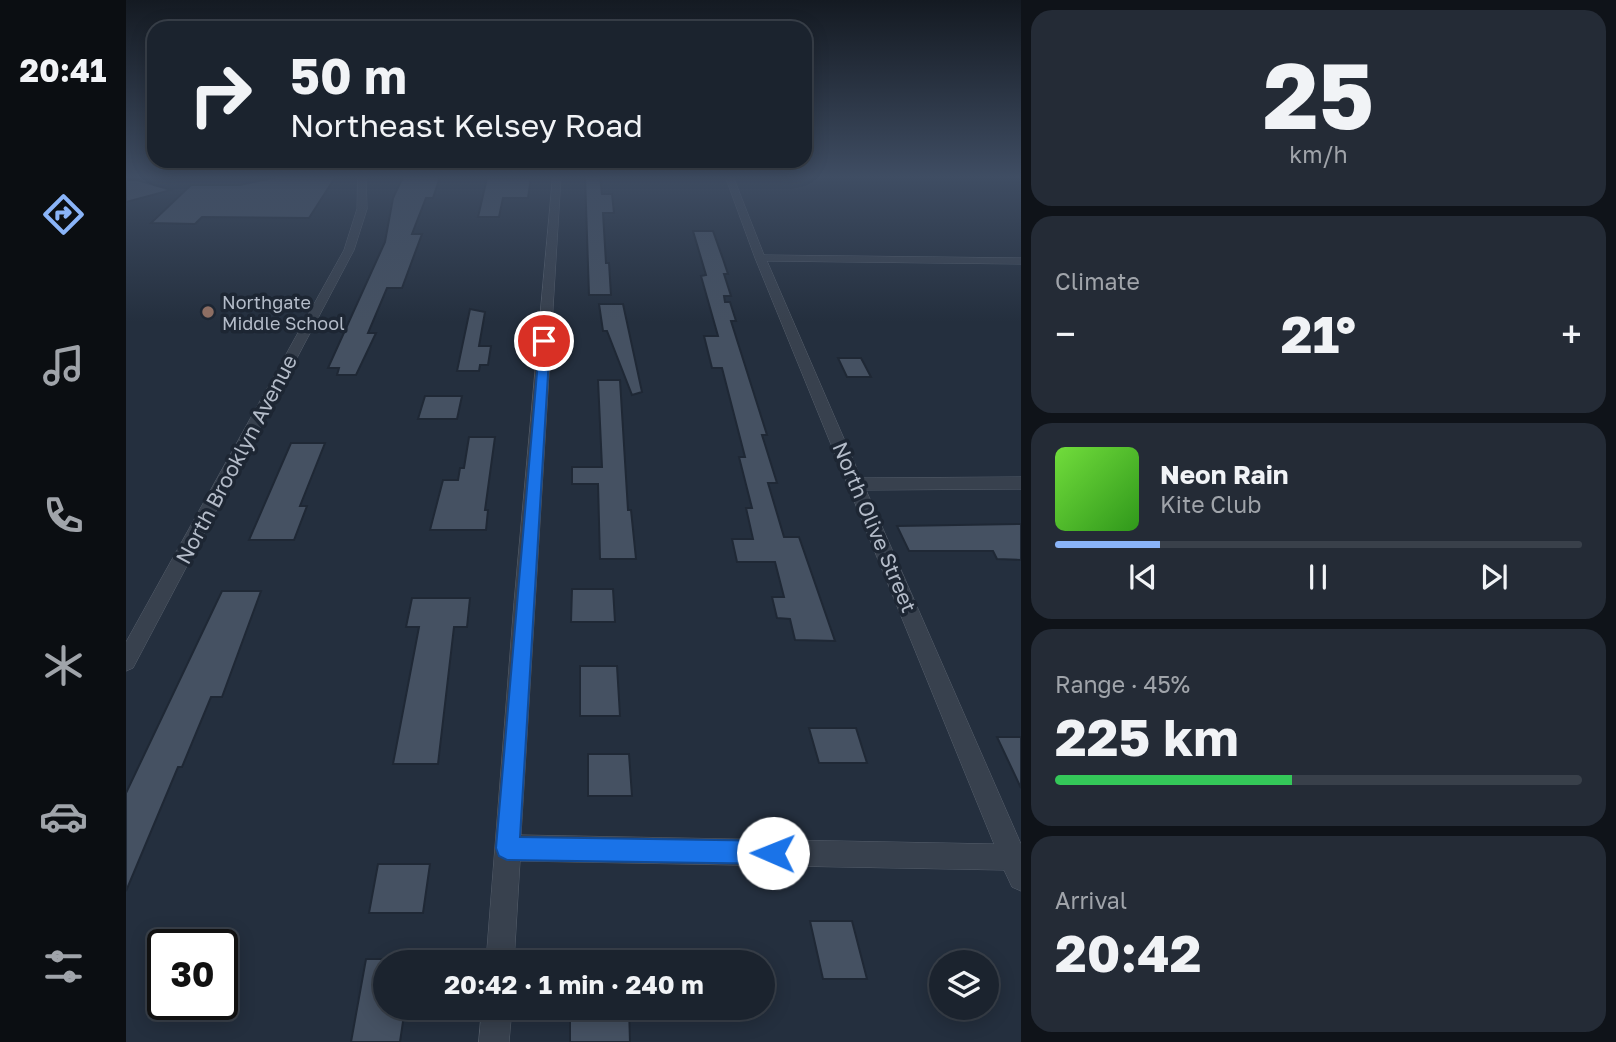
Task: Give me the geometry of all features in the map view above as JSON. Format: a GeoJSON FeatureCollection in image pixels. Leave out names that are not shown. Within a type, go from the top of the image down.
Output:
{"type":"FeatureCollection","features":[{"type":"Feature","properties":{"kind":"street","name":"North Brooklyn Avenue"},"geometry":{"type":"LineString","coordinates":[[126,662],[349,250],[357,225]]}},
{"type":"Feature","properties":{"kind":"street"},"geometry":{"type":"LineString","coordinates":[[501,950],[553,225]]}},
{"type":"Feature","properties":{"kind":"street","name":"North Olive Street"},"geometry":{"type":"LineString","coordinates":[[747,225],[1018,864]]}},
{"type":"Feature","properties":{"kind":"street"},"geometry":{"type":"LineString","coordinates":[[760,258],[1021,261]]}},
{"type":"Feature","properties":{"kind":"street"},"geometry":{"type":"LineString","coordinates":[[857,484],[1021,483]]}},
{"type":"Feature","properties":{"kind":"street"},"geometry":{"type":"LineString","coordinates":[[507,848],[1018,864]]}},
{"type":"Feature","properties":{"kind":"street"},"geometry":{"type":"LineString","coordinates":[[494,1042],[496,1020]]}},
{"type":"Feature","properties":{"kind":"building"},"geometry":{"type":"Polygon","coordinates":[[[388,225],[416,225],[412,234],[422,234],[402,288],[387,288],[368,333],[376,333],[356,375],[337,375],[339,368],[328,368],[385,242],[388,225]]]}},
{"type":"Feature","properties":{"kind":"building"},"geometry":{"type":"Polygon","coordinates":[[[587,225],[604,225],[611,295],[589,295],[587,225]]]}},
{"type":"Feature","properties":{"kind":"building"},"geometry":{"type":"Polygon","coordinates":[[[693,231],[713,231],[723,259],[728,274],[724,274],[731,296],[724,296],[725,302],[730,302],[736,321],[731,321],[767,435],[762,435],[777,483],[768,483],[784,537],[799,537],[835,641],[795,640],[790,619],[777,618],[772,597],[784,597],[775,562],[737,562],[732,539],[753,539],[746,508],[752,508],[739,457],[745,457],[722,368],[712,368],[704,336],[718,336],[701,276],[706,275],[693,231]]]}},
{"type":"Feature","properties":{"kind":"building"},"geometry":{"type":"Polygon","coordinates":[[[599,304],[623,304],[642,392],[632,395],[607,331],[603,331],[599,304]]]}},
{"type":"Feature","properties":{"kind":"building"},"geometry":{"type":"Polygon","coordinates":[[[470,309],[485,312],[479,346],[491,346],[488,365],[480,365],[479,371],[457,371],[470,309]]]}},
{"type":"Feature","properties":{"kind":"building"},"geometry":{"type":"Polygon","coordinates":[[[838,358],[861,358],[871,377],[847,377],[838,358]]]}},
{"type":"Feature","properties":{"kind":"building"},"geometry":{"type":"Polygon","coordinates":[[[598,380],[620,380],[628,510],[631,510],[636,559],[600,559],[598,484],[572,484],[572,467],[602,467],[598,380]]]}},
{"type":"Feature","properties":{"kind":"building"},"geometry":{"type":"Polygon","coordinates":[[[425,396],[462,396],[457,419],[418,419],[425,396]]]}},
{"type":"Feature","properties":{"kind":"building"},"geometry":{"type":"Polygon","coordinates":[[[469,437],[495,437],[485,510],[488,510],[486,530],[430,530],[443,480],[458,480],[460,468],[464,468],[469,437]]]}},
{"type":"Feature","properties":{"kind":"building"},"geometry":{"type":"Polygon","coordinates":[[[291,443],[325,443],[300,506],[307,506],[294,540],[249,540],[291,443]]]}},
{"type":"Feature","properties":{"kind":"building"},"geometry":{"type":"Polygon","coordinates":[[[1021,524],[1021,560],[997,559],[993,551],[909,551],[897,526],[1021,524]]]}},
{"type":"Feature","properties":{"kind":"building"},"geometry":{"type":"Polygon","coordinates":[[[572,589],[613,589],[615,622],[571,622],[572,589]]]}},
{"type":"Feature","properties":{"kind":"building"},"geometry":{"type":"Polygon","coordinates":[[[222,591],[261,591],[222,697],[211,697],[182,767],[178,767],[126,891],[126,793],[222,591]]]}},
{"type":"Feature","properties":{"kind":"building"},"geometry":{"type":"Polygon","coordinates":[[[412,598],[470,598],[467,627],[454,627],[438,764],[393,764],[419,627],[406,627],[412,598]]]}},
{"type":"Feature","properties":{"kind":"building"},"geometry":{"type":"Polygon","coordinates":[[[580,666],[617,666],[620,716],[580,716],[580,666]]]}},
{"type":"Feature","properties":{"kind":"building"},"geometry":{"type":"Polygon","coordinates":[[[809,728],[856,728],[867,763],[819,763],[809,728]]]}},
{"type":"Feature","properties":{"kind":"building"},"geometry":{"type":"Polygon","coordinates":[[[997,737],[1021,737],[1021,788],[997,737]]]}},
{"type":"Feature","properties":{"kind":"building"},"geometry":{"type":"Polygon","coordinates":[[[588,754],[629,754],[632,796],[588,796],[588,754]]]}},
{"type":"Feature","properties":{"kind":"building"},"geometry":{"type":"Polygon","coordinates":[[[378,864],[430,864],[423,913],[369,913],[378,864]]]}},
{"type":"Feature","properties":{"kind":"building"},"geometry":{"type":"Polygon","coordinates":[[[810,921],[852,921],[867,979],[823,979],[810,921]]]}},
{"type":"Feature","properties":{"kind":"building"},"geometry":{"type":"Polygon","coordinates":[[[366,959],[373,959],[373,1020],[403,1020],[400,1042],[351,1042],[366,959]]]}},
{"type":"Feature","properties":{"kind":"building"},"geometry":{"type":"Polygon","coordinates":[[[570,1020],[629,1020],[630,1042],[570,1042],[570,1020]]]}},
{"type":"Feature","properties":{"kind":"place","name":"Northgate Middle School"},"geometry":{"type":"Point","coordinates":[208,312]}},
{"type":"Feature","properties":{"kind":"route"},"geometry":{"type":"LineString","coordinates":[[544,341],[507,848],[773,853]]}}]}
